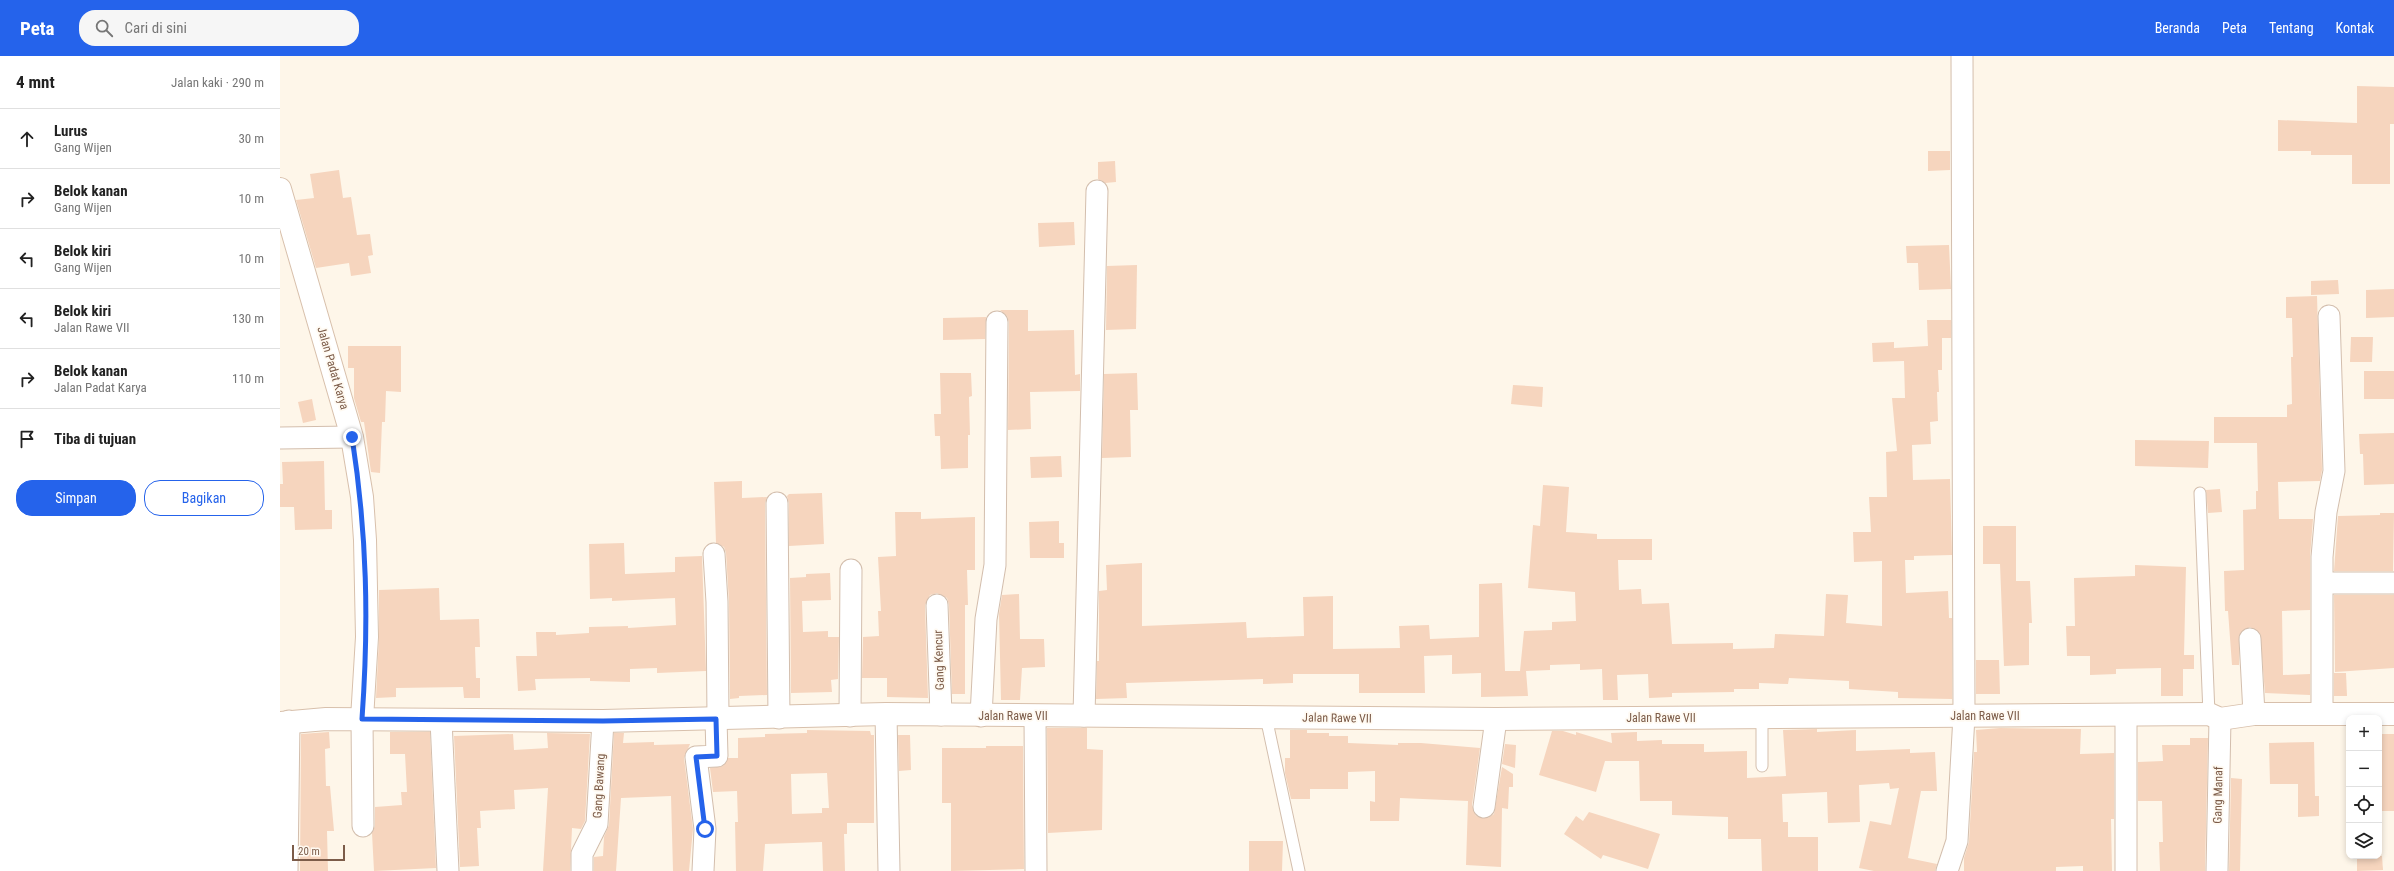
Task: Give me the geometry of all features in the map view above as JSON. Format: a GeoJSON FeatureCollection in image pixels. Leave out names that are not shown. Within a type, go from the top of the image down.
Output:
{"type":"FeatureCollection","features":[{"type":"Feature","properties":{"kind":"main road","name":"Jalan Padat Karya"},"geometry":{"type":"LineString","coordinates":[[280,188],[352,437],[362,497],[365,540],[367,637],[362,719]]}},
{"type":"Feature","properties":{"kind":"main road","name":"Jalan Rawe VII"},"geometry":{"type":"LineString","coordinates":[[284,722],[362,719],[603,721],[779,718],[886,714],[941,716],[1496,719],[2126,715],[2215,717],[2254,714],[2394,714]]}},
{"type":"Feature","properties":{"kind":"street"},"geometry":{"type":"LineString","coordinates":[[1947,871],[1957,841],[1964,716],[1962,56]]}},
{"type":"Feature","properties":{"kind":"street"},"geometry":{"type":"LineString","coordinates":[[1084,716],[1096,191]]}},
{"type":"Feature","properties":{"kind":"street"},"geometry":{"type":"LineString","coordinates":[[2322,713],[2322,557],[2326,512],[2334,471],[2329,316]]}},
{"type":"Feature","properties":{"kind":"street"},"geometry":{"type":"LineString","coordinates":[[981,716],[986,619],[995,565],[997,322]]}},
{"type":"Feature","properties":{"kind":"street"},"geometry":{"type":"LineString","coordinates":[[280,438],[352,437]]}},
{"type":"Feature","properties":{"kind":"street"},"geometry":{"type":"LineString","coordinates":[[777,502],[779,718]]}},
{"type":"Feature","properties":{"kind":"street"},"geometry":{"type":"LineString","coordinates":[[703,871],[705,829],[696,757],[717,756],[717,602],[714,554]]}},
{"type":"Feature","properties":{"kind":"street"},"geometry":{"type":"LineString","coordinates":[[850,716],[851,570]]}},
{"type":"Feature","properties":{"kind":"street"},"geometry":{"type":"LineString","coordinates":[[2323,583],[2394,583]]}},
{"type":"Feature","properties":{"kind":"street","name":"Gang Kencur"},"geometry":{"type":"LineString","coordinates":[[937,605],[941,716]]}},
{"type":"Feature","properties":{"kind":"street"},"geometry":{"type":"LineString","coordinates":[[2250,639],[2254,714]]}},
{"type":"Feature","properties":{"kind":"street"},"geometry":{"type":"LineString","coordinates":[[886,714],[889,871]]}},
{"type":"Feature","properties":{"kind":"street"},"geometry":{"type":"LineString","coordinates":[[2126,715],[2126,871]]}},
{"type":"Feature","properties":{"kind":"street"},"geometry":{"type":"LineString","coordinates":[[1035,716],[1036,871]]}},
{"type":"Feature","properties":{"kind":"street","name":"Gang Manaf"},"geometry":{"type":"LineString","coordinates":[[2215,717],[2217,871]]}},
{"type":"Feature","properties":{"kind":"street"},"geometry":{"type":"LineString","coordinates":[[362,719],[363,826]]}},
{"type":"Feature","properties":{"kind":"street"},"geometry":{"type":"LineString","coordinates":[[1484,807],[1496,719]]}},
{"type":"Feature","properties":{"kind":"street"},"geometry":{"type":"LineString","coordinates":[[441,720],[448,871]]}},
{"type":"Feature","properties":{"kind":"street","name":"Gang Bawang"},"geometry":{"type":"LineString","coordinates":[[582,871],[582,854],[598,824],[603,721]]}},
{"type":"Feature","properties":{"kind":"street"},"geometry":{"type":"LineString","coordinates":[[284,722],[284,869]]}},
{"type":"Feature","properties":{"kind":"lane"},"geometry":{"type":"LineString","coordinates":[[2200,493],[2215,717]]}},
{"type":"Feature","properties":{"kind":"lane"},"geometry":{"type":"LineString","coordinates":[[1266,717],[1299,871]]}},
{"type":"Feature","properties":{"kind":"lane"},"geometry":{"type":"LineString","coordinates":[[1762,717],[1762,766]]}},
{"type":"Feature","properties":{"kind":"building"},"geometry":{"type":"Polygon","coordinates":[[[2357,86],[2394,87],[2394,124],[2390,124],[2390,184],[2352,184],[2352,155],[2311,155],[2311,151],[2278,151],[2278,120],[2357,123],[2357,86]]]}},
{"type":"Feature","properties":{"kind":"building"},"geometry":{"type":"Polygon","coordinates":[[[1928,151],[1950,151],[1950,170],[1928,171],[1928,151]]]}},
{"type":"Feature","properties":{"kind":"building"},"geometry":{"type":"Polygon","coordinates":[[[1115,161],[1116,182],[1105,183],[1098,179],[1098,162],[1115,161]]]}},
{"type":"Feature","properties":{"kind":"building"},"geometry":{"type":"Polygon","coordinates":[[[339,170],[343,198],[351,197],[357,235],[370,234],[373,255],[368,256],[371,273],[351,276],[349,263],[316,268],[296,200],[314,198],[310,174],[339,170]]]}},
{"type":"Feature","properties":{"kind":"building"},"geometry":{"type":"Polygon","coordinates":[[[1074,222],[1075,245],[1039,247],[1038,223],[1074,222]]]}},
{"type":"Feature","properties":{"kind":"building"},"geometry":{"type":"Polygon","coordinates":[[[1949,245],[1951,289],[1919,290],[1918,263],[1907,263],[1906,246],[1949,245]]]}},
{"type":"Feature","properties":{"kind":"building"},"geometry":{"type":"Polygon","coordinates":[[[1137,265],[1136,329],[1106,330],[1107,266],[1137,265]]]}},
{"type":"Feature","properties":{"kind":"building"},"geometry":{"type":"Polygon","coordinates":[[[2338,280],[2339,294],[2311,295],[2311,281],[2338,280]]]}},
{"type":"Feature","properties":{"kind":"building"},"geometry":{"type":"Polygon","coordinates":[[[2394,289],[2394,317],[2366,318],[2366,290],[2394,289]]]}},
{"type":"Feature","properties":{"kind":"building"},"geometry":{"type":"Polygon","coordinates":[[[2317,296],[2322,470],[2320,481],[2278,482],[2279,519],[2313,519],[2310,557],[2310,610],[2282,611],[2283,675],[2310,674],[2310,695],[2265,693],[2260,633],[2250,627],[2240,633],[2239,665],[2232,665],[2228,611],[2225,611],[2224,571],[2244,570],[2243,510],[2256,509],[2256,491],[2258,491],[2257,443],[2214,443],[2214,417],[2287,417],[2287,405],[2292,404],[2291,357],[2293,357],[2292,318],[2286,318],[2286,297],[2317,296]]]}},
{"type":"Feature","properties":{"kind":"building"},"geometry":{"type":"Polygon","coordinates":[[[1000,310],[1028,310],[1028,331],[1074,330],[1075,375],[1080,374],[1080,391],[1030,392],[1031,429],[1008,430],[1009,322],[1007,316],[1000,310]]]}},
{"type":"Feature","properties":{"kind":"building"},"geometry":{"type":"Polygon","coordinates":[[[986,317],[985,339],[943,340],[943,318],[986,317]]]}},
{"type":"Feature","properties":{"kind":"building"},"geometry":{"type":"Polygon","coordinates":[[[1927,320],[1951,320],[1951,338],[1942,338],[1942,370],[1938,370],[1938,421],[1930,422],[1931,444],[1912,445],[1913,480],[1950,479],[1952,555],[1914,556],[1914,560],[1905,560],[1906,593],[1948,591],[1949,618],[1952,618],[1952,699],[1898,698],[1898,692],[1849,689],[1849,681],[1789,678],[1788,684],[1759,683],[1759,689],[1734,689],[1734,692],[1672,693],[1672,697],[1649,698],[1648,674],[1617,675],[1618,700],[1603,700],[1602,669],[1580,670],[1580,664],[1550,665],[1550,670],[1526,671],[1528,696],[1481,697],[1481,673],[1452,674],[1452,655],[1424,656],[1425,693],[1359,693],[1359,674],[1293,674],[1293,683],[1263,684],[1263,679],[1126,683],[1127,698],[1096,699],[1097,661],[1099,661],[1099,591],[1107,590],[1106,565],[1142,563],[1142,626],[1246,622],[1247,638],[1304,636],[1303,597],[1333,596],[1333,649],[1400,648],[1399,626],[1429,625],[1430,639],[1479,637],[1479,584],[1502,583],[1505,671],[1520,671],[1524,631],[1552,630],[1552,622],[1576,621],[1575,592],[1528,588],[1533,525],[1540,526],[1543,485],[1569,487],[1566,532],[1597,534],[1597,539],[1652,539],[1652,560],[1618,560],[1619,590],[1641,589],[1642,604],[1669,603],[1672,644],[1733,643],[1733,649],[1774,648],[1775,634],[1824,636],[1826,594],[1848,595],[1846,623],[1882,626],[1882,561],[1854,562],[1853,532],[1871,532],[1869,497],[1887,497],[1886,452],[1897,451],[1892,398],[1905,398],[1904,361],[1873,362],[1872,343],[1894,342],[1894,348],[1928,346],[1927,320]]]}},
{"type":"Feature","properties":{"kind":"building"},"geometry":{"type":"Polygon","coordinates":[[[2351,337],[2373,337],[2372,362],[2350,362],[2351,337]]]}},
{"type":"Feature","properties":{"kind":"building"},"geometry":{"type":"Polygon","coordinates":[[[348,346],[401,346],[401,392],[386,391],[385,422],[382,422],[380,473],[371,472],[364,422],[361,422],[354,398],[354,368],[348,368],[348,346]]]}},
{"type":"Feature","properties":{"kind":"building"},"geometry":{"type":"Polygon","coordinates":[[[2364,371],[2394,371],[2394,399],[2364,399],[2364,371]]]}},
{"type":"Feature","properties":{"kind":"building"},"geometry":{"type":"Polygon","coordinates":[[[940,373],[971,373],[972,396],[969,397],[970,435],[968,435],[968,468],[941,469],[940,436],[935,436],[934,414],[941,414],[940,373]]]}},
{"type":"Feature","properties":{"kind":"building"},"geometry":{"type":"Polygon","coordinates":[[[1137,373],[1138,410],[1130,410],[1131,457],[1102,458],[1104,374],[1137,373]]]}},
{"type":"Feature","properties":{"kind":"building"},"geometry":{"type":"Polygon","coordinates":[[[1513,385],[1543,387],[1542,407],[1511,404],[1513,385]]]}},
{"type":"Feature","properties":{"kind":"building"},"geometry":{"type":"Polygon","coordinates":[[[312,399],[316,420],[303,423],[298,402],[312,399]]]}},
{"type":"Feature","properties":{"kind":"building"},"geometry":{"type":"Polygon","coordinates":[[[2394,433],[2394,484],[2364,485],[2363,454],[2360,454],[2359,434],[2394,433]]]}},
{"type":"Feature","properties":{"kind":"building"},"geometry":{"type":"Polygon","coordinates":[[[2135,440],[2209,441],[2208,468],[2135,466],[2135,440]]]}},
{"type":"Feature","properties":{"kind":"building"},"geometry":{"type":"Polygon","coordinates":[[[1061,456],[1062,477],[1031,478],[1030,457],[1061,456]]]}},
{"type":"Feature","properties":{"kind":"building"},"geometry":{"type":"Polygon","coordinates":[[[324,461],[325,510],[332,510],[332,529],[295,530],[294,507],[280,507],[280,484],[283,484],[282,462],[324,461]]]}},
{"type":"Feature","properties":{"kind":"building"},"geometry":{"type":"Polygon","coordinates":[[[742,481],[742,498],[767,497],[765,503],[767,695],[739,696],[739,698],[730,699],[729,602],[726,553],[724,547],[716,543],[714,482],[742,481]]]}},
{"type":"Feature","properties":{"kind":"building"},"geometry":{"type":"Polygon","coordinates":[[[2220,489],[2222,512],[2208,513],[2206,490],[2220,489]]]}},
{"type":"Feature","properties":{"kind":"building"},"geometry":{"type":"Polygon","coordinates":[[[822,493],[824,544],[789,546],[789,503],[787,496],[789,494],[822,493]]]}},
{"type":"Feature","properties":{"kind":"building"},"geometry":{"type":"Polygon","coordinates":[[[895,512],[921,512],[921,519],[975,517],[975,570],[967,570],[968,605],[965,605],[965,694],[952,694],[949,605],[947,598],[937,593],[930,595],[925,605],[928,698],[887,697],[887,678],[862,678],[863,637],[879,636],[878,611],[881,611],[878,557],[896,556],[895,512]]]}},
{"type":"Feature","properties":{"kind":"building"},"geometry":{"type":"Polygon","coordinates":[[[2380,513],[2394,513],[2393,571],[2334,571],[2338,516],[2380,515],[2380,513]]]}},
{"type":"Feature","properties":{"kind":"building"},"geometry":{"type":"Polygon","coordinates":[[[1059,521],[1059,543],[1064,543],[1064,558],[1030,558],[1029,522],[1059,521]]]}},
{"type":"Feature","properties":{"kind":"building"},"geometry":{"type":"Polygon","coordinates":[[[1983,526],[2016,526],[2016,581],[2030,581],[2032,623],[2029,623],[2029,665],[2004,666],[2000,564],[1983,564],[1983,526]]]}},
{"type":"Feature","properties":{"kind":"building"},"geometry":{"type":"Polygon","coordinates":[[[624,543],[625,574],[675,572],[675,557],[702,556],[706,671],[657,673],[657,668],[630,669],[630,682],[590,681],[590,678],[535,679],[536,690],[518,691],[516,656],[537,656],[536,632],[556,632],[556,635],[589,633],[589,627],[628,626],[628,628],[676,625],[675,598],[612,601],[612,598],[590,599],[589,544],[624,543]]]}},
{"type":"Feature","properties":{"kind":"building"},"geometry":{"type":"Polygon","coordinates":[[[2135,565],[2186,567],[2184,655],[2194,655],[2194,669],[2183,669],[2183,696],[2161,696],[2161,668],[2116,669],[2116,674],[2090,675],[2090,656],[2067,656],[2066,626],[2075,626],[2074,578],[2135,576],[2135,565]]]}},
{"type":"Feature","properties":{"kind":"building"},"geometry":{"type":"Polygon","coordinates":[[[830,573],[831,600],[802,601],[803,632],[828,631],[828,637],[839,637],[838,679],[831,680],[832,692],[791,693],[790,578],[806,577],[806,574],[830,573]]]}},
{"type":"Feature","properties":{"kind":"building"},"geometry":{"type":"Polygon","coordinates":[[[439,588],[440,620],[479,619],[480,647],[475,647],[476,678],[480,678],[480,698],[464,698],[463,687],[396,688],[396,697],[376,698],[379,638],[379,590],[439,588]]]}},
{"type":"Feature","properties":{"kind":"building"},"geometry":{"type":"Polygon","coordinates":[[[1019,594],[1020,639],[1044,639],[1045,667],[1022,668],[1020,700],[1001,700],[999,614],[1002,595],[1019,594]]]}},
{"type":"Feature","properties":{"kind":"building"},"geometry":{"type":"Polygon","coordinates":[[[2334,595],[2394,595],[2394,668],[2335,672],[2334,595]]]}},
{"type":"Feature","properties":{"kind":"building"},"geometry":{"type":"Polygon","coordinates":[[[1976,660],[1999,660],[2000,694],[1976,694],[1976,660]]]}},
{"type":"Feature","properties":{"kind":"building"},"geometry":{"type":"Polygon","coordinates":[[[2334,673],[2346,673],[2347,696],[2334,696],[2334,673]]]}},
{"type":"Feature","properties":{"kind":"building"},"geometry":{"type":"Polygon","coordinates":[[[1047,728],[1087,728],[1087,749],[1103,750],[1102,830],[1048,833],[1047,728]]]}},
{"type":"Feature","properties":{"kind":"building"},"geometry":{"type":"Polygon","coordinates":[[[2000,728],[2081,729],[2080,754],[2114,753],[2114,819],[2111,819],[2112,871],[2083,871],[2083,866],[2056,867],[2056,871],[1964,871],[1964,858],[1969,842],[1974,752],[1977,752],[1976,730],[2000,728]]]}},
{"type":"Feature","properties":{"kind":"building"},"geometry":{"type":"Polygon","coordinates":[[[1817,729],[1817,732],[1856,730],[1856,751],[1910,749],[1910,753],[1935,752],[1937,791],[1921,791],[1908,858],[1937,864],[1935,871],[1874,871],[1859,868],[1870,821],[1891,825],[1899,788],[1890,789],[1889,783],[1859,785],[1860,822],[1828,823],[1827,792],[1782,794],[1783,822],[1788,822],[1788,837],[1818,837],[1818,871],[1762,871],[1761,839],[1728,839],[1728,817],[1672,815],[1672,801],[1640,801],[1639,761],[1605,761],[1596,792],[1539,775],[1552,731],[1563,731],[1576,735],[1576,732],[1612,743],[1611,733],[1637,732],[1637,741],[1662,740],[1662,744],[1704,744],[1704,752],[1747,751],[1747,778],[1786,776],[1783,730],[1817,729]]]}},
{"type":"Feature","properties":{"kind":"building"},"geometry":{"type":"Polygon","coordinates":[[[807,730],[870,731],[871,735],[874,735],[874,823],[847,823],[847,834],[844,834],[845,871],[823,871],[822,842],[765,844],[763,871],[736,871],[735,822],[738,822],[737,791],[713,792],[710,768],[723,766],[728,758],[738,758],[738,738],[765,737],[765,734],[807,733],[807,730]],[[827,773],[791,774],[792,814],[822,813],[822,808],[829,808],[827,773]]]}},
{"type":"Feature","properties":{"kind":"building"},"geometry":{"type":"Polygon","coordinates":[[[1290,730],[1307,730],[1307,733],[1329,733],[1329,736],[1348,736],[1348,743],[1398,745],[1398,743],[1421,743],[1480,748],[1472,805],[1476,816],[1488,818],[1494,814],[1502,767],[1513,774],[1513,787],[1509,787],[1508,809],[1502,808],[1501,867],[1466,865],[1468,801],[1400,798],[1399,821],[1370,821],[1370,801],[1375,802],[1375,771],[1348,772],[1348,789],[1310,789],[1310,799],[1291,799],[1285,773],[1285,758],[1290,758],[1290,730]]]}},
{"type":"Feature","properties":{"kind":"building"},"geometry":{"type":"Polygon","coordinates":[[[329,732],[330,748],[325,749],[326,786],[330,786],[334,831],[327,831],[328,871],[300,871],[301,734],[329,732]]]}},
{"type":"Feature","properties":{"kind":"building"},"geometry":{"type":"Polygon","coordinates":[[[390,732],[430,732],[436,868],[374,871],[372,833],[375,826],[375,807],[402,805],[401,792],[407,792],[405,754],[390,754],[390,732]]]}},
{"type":"Feature","properties":{"kind":"building"},"geometry":{"type":"Polygon","coordinates":[[[547,733],[590,734],[585,821],[581,829],[572,828],[570,871],[543,871],[548,788],[514,790],[515,809],[480,811],[481,828],[477,828],[479,866],[460,867],[454,736],[513,734],[514,750],[548,748],[547,733]]]}},
{"type":"Feature","properties":{"kind":"building"},"geometry":{"type":"Polygon","coordinates":[[[614,733],[624,733],[623,743],[654,742],[654,745],[690,744],[684,758],[693,829],[689,871],[673,871],[671,796],[621,798],[616,871],[594,871],[594,857],[603,856],[604,837],[609,825],[614,733]]]}},
{"type":"Feature","properties":{"kind":"building"},"geometry":{"type":"Polygon","coordinates":[[[2382,734],[2394,734],[2394,811],[2382,811],[2382,734]]]}},
{"type":"Feature","properties":{"kind":"building"},"geometry":{"type":"Polygon","coordinates":[[[898,735],[910,735],[911,770],[899,771],[898,735]]]}},
{"type":"Feature","properties":{"kind":"building"},"geometry":{"type":"Polygon","coordinates":[[[2190,738],[2208,738],[2205,871],[2160,871],[2159,842],[2163,842],[2162,801],[2138,801],[2138,762],[2163,761],[2162,745],[2190,745],[2190,738]]]}},
{"type":"Feature","properties":{"kind":"building"},"geometry":{"type":"Polygon","coordinates":[[[2314,742],[2315,796],[2319,796],[2319,816],[2298,817],[2298,784],[2270,784],[2269,743],[2314,742]]]}},
{"type":"Feature","properties":{"kind":"building"},"geometry":{"type":"Polygon","coordinates":[[[1505,744],[1516,745],[1515,768],[1502,764],[1505,744]]]}},
{"type":"Feature","properties":{"kind":"building"},"geometry":{"type":"Polygon","coordinates":[[[986,746],[1023,746],[1024,869],[951,871],[951,803],[942,803],[942,748],[986,748],[986,746]]]}},
{"type":"Feature","properties":{"kind":"building"},"geometry":{"type":"Polygon","coordinates":[[[2231,778],[2242,779],[2240,871],[2229,871],[2231,778]]]}},
{"type":"Feature","properties":{"kind":"building"},"geometry":{"type":"Polygon","coordinates":[[[1589,812],[1660,834],[1648,869],[1603,855],[1601,859],[1564,834],[1576,816],[1583,821],[1589,812]]]}},
{"type":"Feature","properties":{"kind":"building"},"geometry":{"type":"Polygon","coordinates":[[[1249,841],[1283,841],[1282,871],[1249,871],[1249,841]]]}},
{"type":"Feature","properties":{"kind":"building"},"geometry":{"type":"Polygon","coordinates":[[[2382,856],[2383,870],[2357,871],[2357,859],[2382,859],[2382,856]]]}},
{"type":"Feature","properties":{"kind":"route"},"geometry":{"type":"LineString","coordinates":[[352,437],[362,497],[365,540],[367,637],[362,719],[603,721],[716,719],[717,756],[696,757],[705,829]]}}]}
